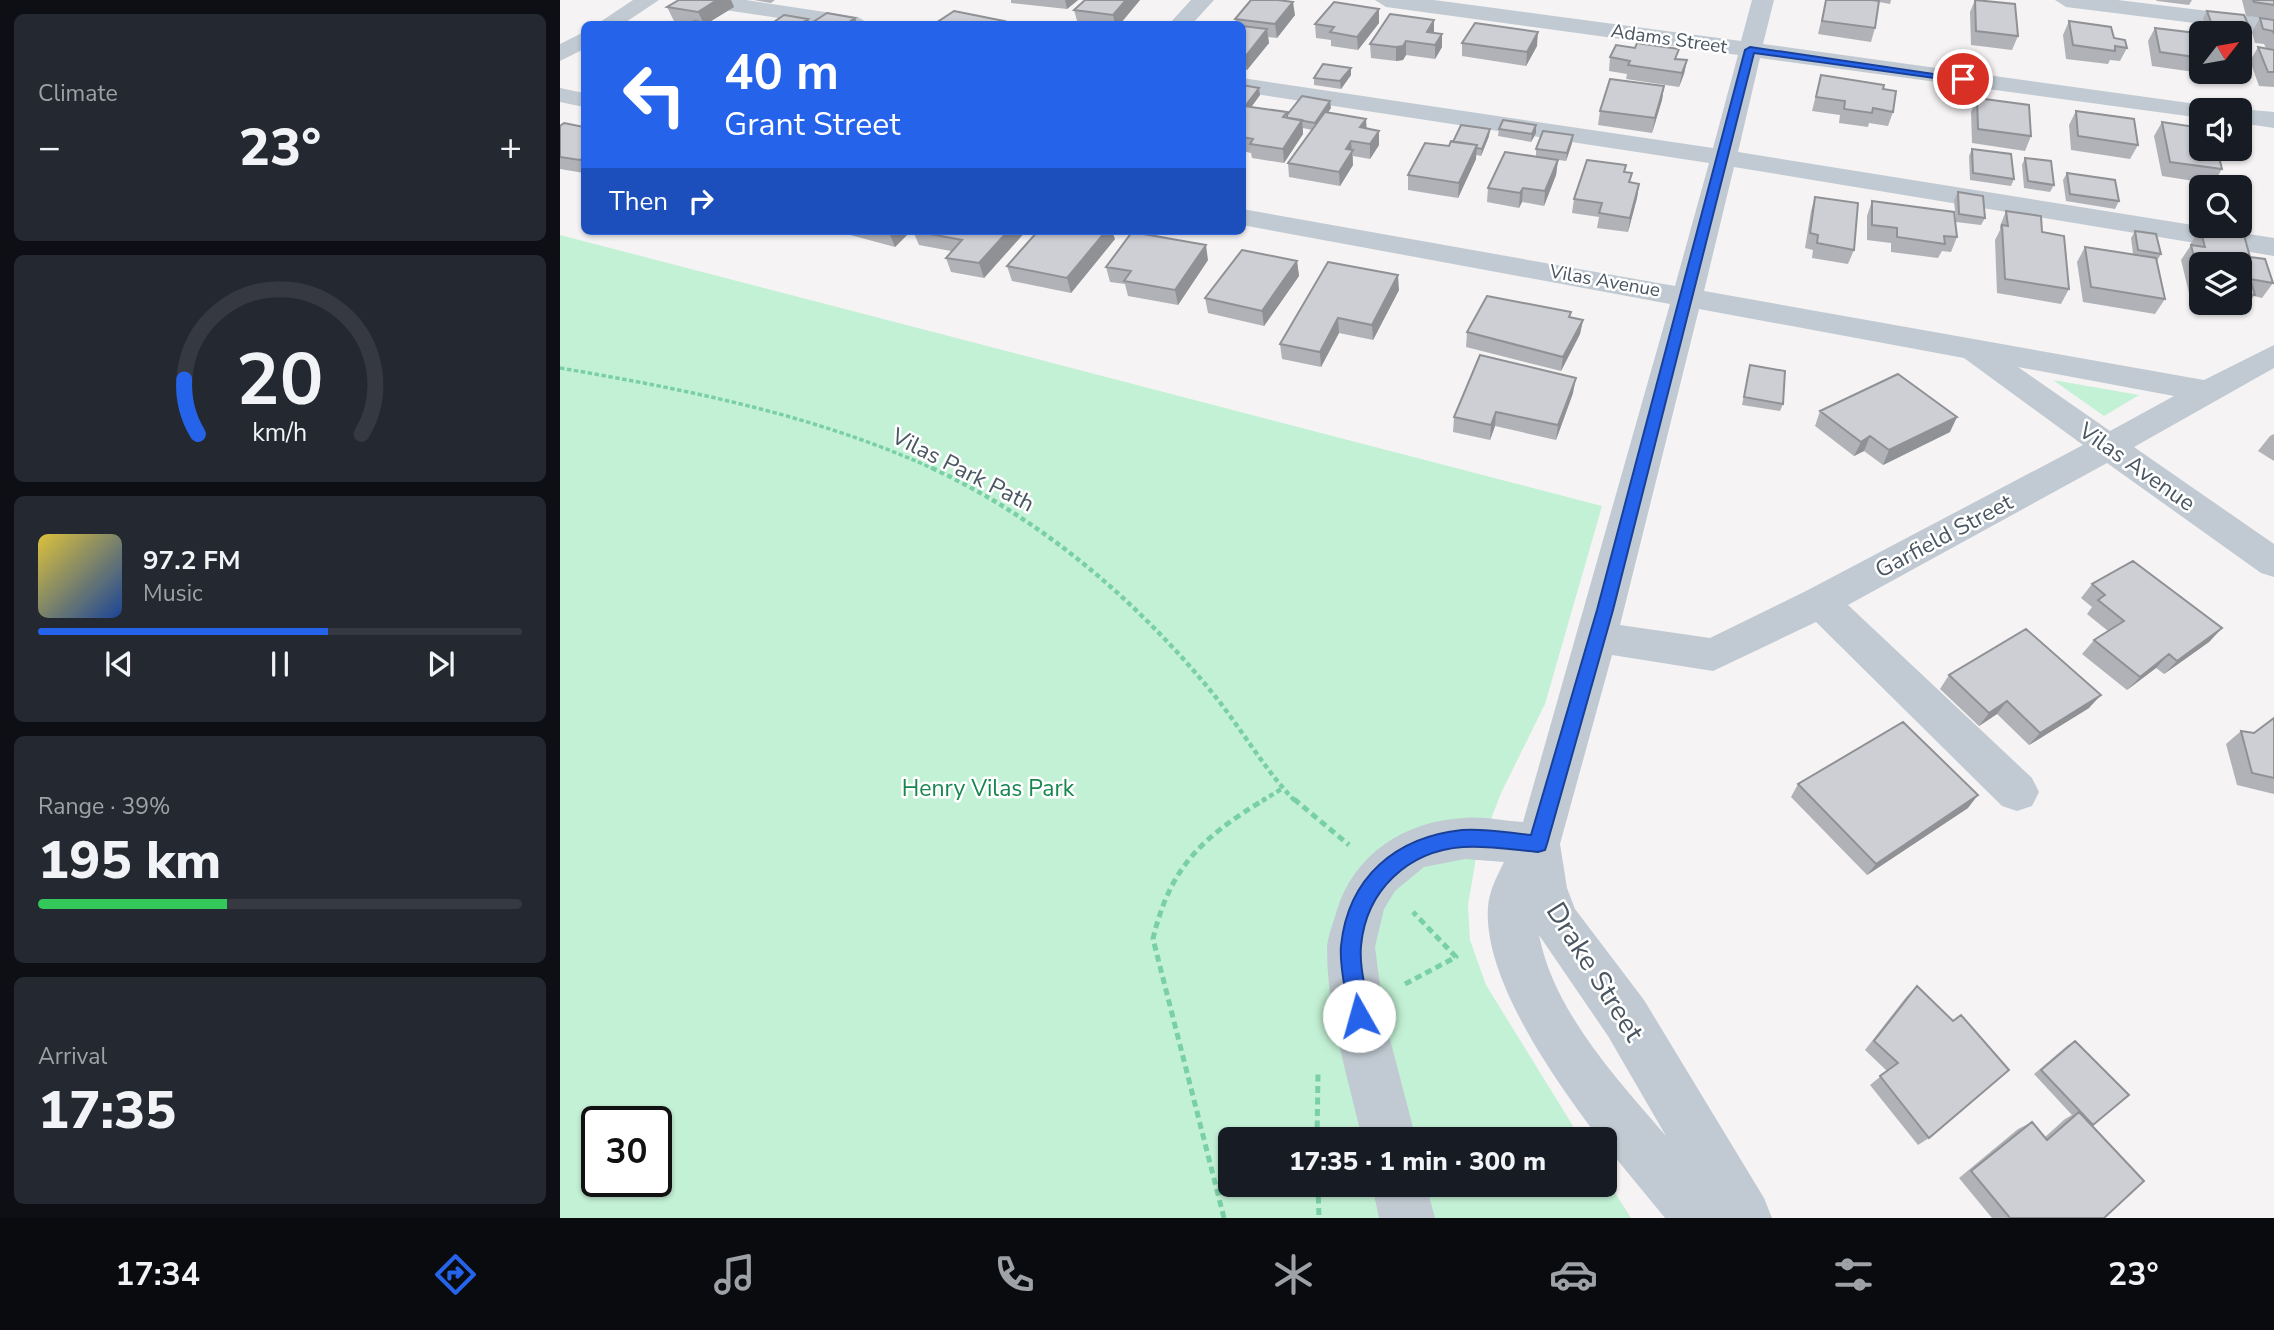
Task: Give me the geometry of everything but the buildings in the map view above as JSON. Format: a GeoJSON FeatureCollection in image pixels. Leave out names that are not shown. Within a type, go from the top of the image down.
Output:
{"type":"FeatureCollection","features":[{"type":"Feature","properties":{"kind":"street"},"geometry":{"type":"LineString","coordinates":[[613,21],[648,0]]}},
{"type":"Feature","properties":{"kind":"street"},"geometry":{"type":"LineString","coordinates":[[704,0],[839,21]]}},
{"type":"Feature","properties":{"kind":"street"},"geometry":{"type":"LineString","coordinates":[[1183,21],[1203,0]]}},
{"type":"Feature","properties":{"kind":"street","name":"Adams Street"},"geometry":{"type":"LineString","coordinates":[[1386,0],[2189,109]]}},
{"type":"Feature","properties":{"kind":"street"},"geometry":{"type":"LineString","coordinates":[[1385,1127],[1359,1016],[1351,947],[1363,901],[1379,876],[1408,852],[1429,844],[1465,838],[1538,844],[1597,637],[1763,0]]}},
{"type":"Feature","properties":{"kind":"street"},"geometry":{"type":"LineString","coordinates":[[2066,0],[2274,26]]}},
{"type":"Feature","properties":{"kind":"street"},"geometry":{"type":"LineString","coordinates":[[560,54],[581,41]]}},
{"type":"Feature","properties":{"kind":"street"},"geometry":{"type":"LineString","coordinates":[[1246,86],[1723,157],[2274,247]]}},
{"type":"Feature","properties":{"kind":"street"},"geometry":{"type":"LineString","coordinates":[[560,95],[581,99]]}},
{"type":"Feature","properties":{"kind":"street"},"geometry":{"type":"LineString","coordinates":[[2252,117],[2274,120]]}},
{"type":"Feature","properties":{"kind":"street","name":"Vilas Avenue"},"geometry":{"type":"LineString","coordinates":[[1246,218],[1688,295],[2205,391]]}},
{"type":"Feature","properties":{"kind":"street","name":"Vilas Avenue"},"geometry":{"type":"LineString","coordinates":[[1966,347],[2274,563]]}},
{"type":"Feature","properties":{"kind":"street","name":"Garfield Street"},"geometry":{"type":"LineString","coordinates":[[1597,637],[1713,655],[1820,602],[2274,355]]}},
{"type":"Feature","properties":{"kind":"street"},"geometry":{"type":"LineString","coordinates":[[1820,602],[2017,792]]}},
{"type":"Feature","properties":{"kind":"street","name":"Drake Street"},"geometry":{"type":"LineString","coordinates":[[1538,844],[1516,885],[1511,912],[1520,960],[1528,980],[1568,1053],[1700,1218]]}},
{"type":"Feature","properties":{"kind":"street","name":"Drake Street"},"geometry":{"type":"LineString","coordinates":[[1538,844],[1544,888],[1558,923],[1626,1018],[1744,1218]]}},
{"type":"Feature","properties":{"kind":"street"},"geometry":{"type":"LineString","coordinates":[[1402,1197],[1407,1218]]}},
{"type":"Feature","properties":{"kind":"path","name":"Vilas Park Path"},"geometry":{"type":"LineString","coordinates":[[560,368],[753,404],[857,437],[934,470],[1007,508],[1092,569],[1189,666],[1237,722],[1283,788],[1359,853],[1457,957],[1397,988]]}},
{"type":"Feature","properties":{"kind":"path"},"geometry":{"type":"LineString","coordinates":[[1224,1218],[1153,939],[1159,905],[1171,878],[1198,847],[1230,821],[1283,788]]}},
{"type":"Feature","properties":{"kind":"path"},"geometry":{"type":"LineString","coordinates":[[1318,1197],[1319,1218]]}},
{"type":"Feature","properties":{"kind":"green space","name":"Henry Vilas Park"},"geometry":{"type":"Polygon","coordinates":[[[560,235],[1602,506],[1545,704],[1501,793],[1476,858],[1468,905],[1470,940],[1486,985],[1574,1127],[1218,1127],[1218,1197],[1617,1196],[1631,1218],[560,1218],[560,235]]]}},
{"type":"Feature","properties":{"kind":"green space"},"geometry":{"type":"Polygon","coordinates":[[[2053,380],[2139,395],[2104,416],[2053,380]]]}},
{"type":"Feature","properties":{"kind":"route"},"geometry":{"type":"LineString","coordinates":[[1359,1016],[1351,947],[1363,901],[1379,876],[1408,852],[1429,844],[1465,838],[1538,844],[1605,610],[1750,50],[1963,79]]}}]}
